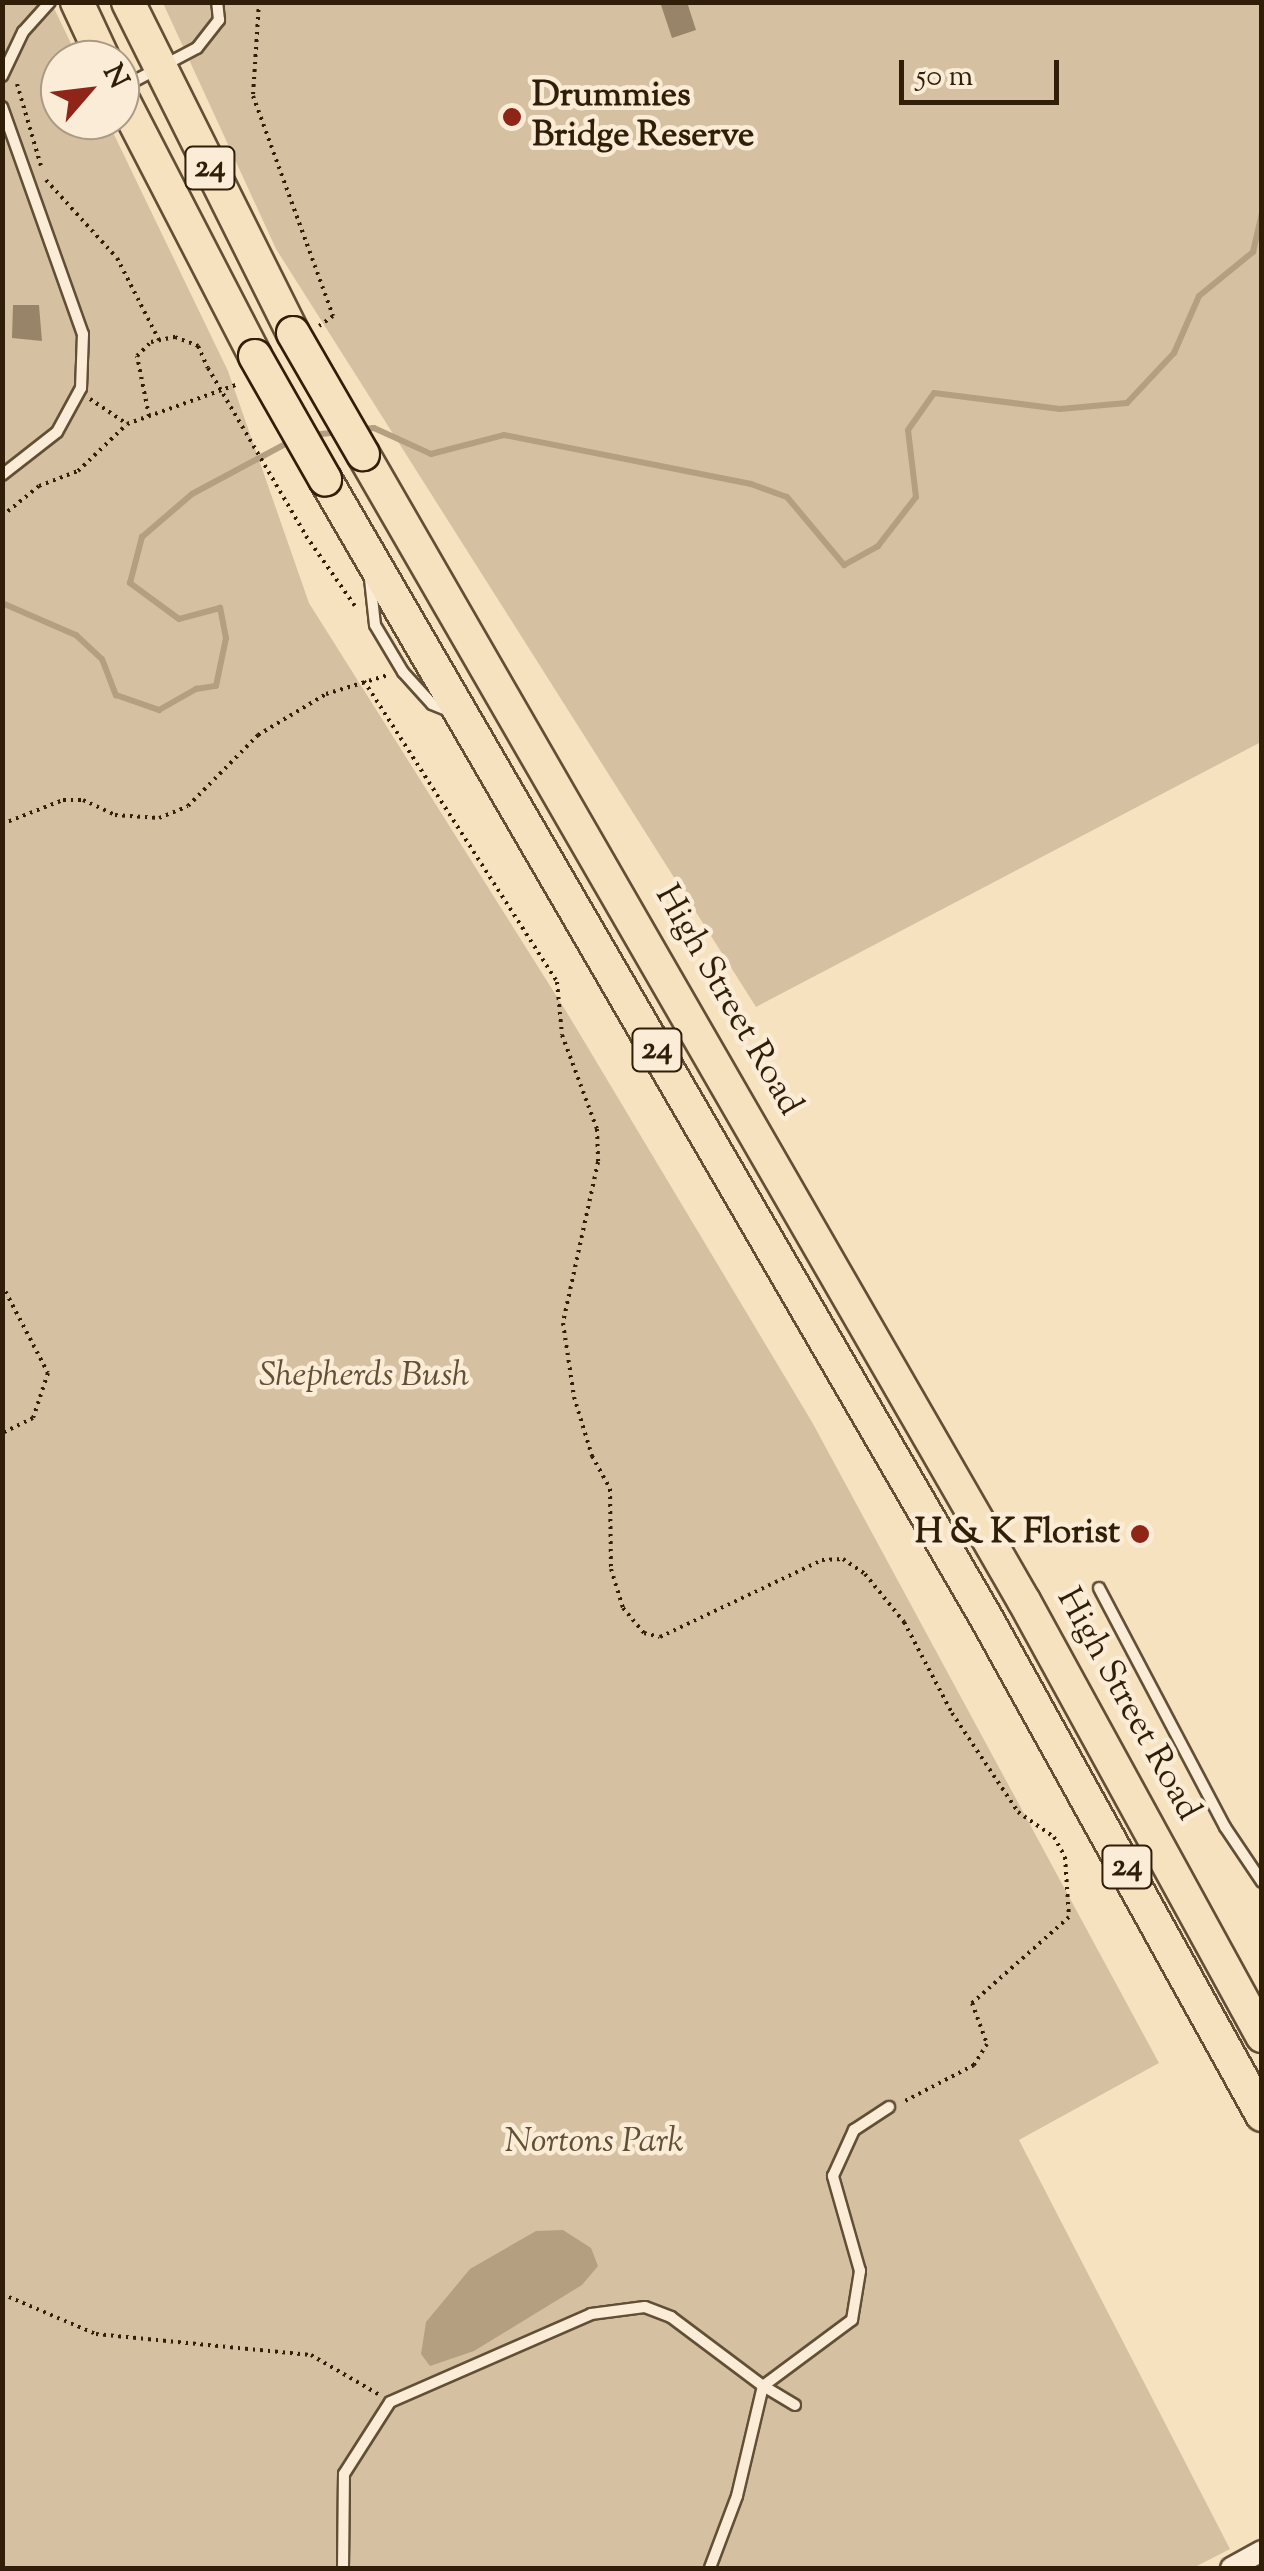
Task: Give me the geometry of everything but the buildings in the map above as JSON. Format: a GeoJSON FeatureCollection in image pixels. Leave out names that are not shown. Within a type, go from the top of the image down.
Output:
{"type":"FeatureCollection","features":[{"type":"Feature","properties":{"kind":"main road"},"geometry":{"type":"LineString","coordinates":[[77,2],[95,40]]}},
{"type":"Feature","properties":{"kind":"main road","name":"High Street Road"},"geometry":{"type":"LineString","coordinates":[[128,2],[160,68],[305,330],[363,454],[1024,1601],[1262,2036]]}},
{"type":"Feature","properties":{"kind":"main road","name":"24"},"geometry":{"type":"LineString","coordinates":[[140,133],[254,366],[326,479],[988,1620],[1262,2115]]}},
{"type":"Feature","properties":{"kind":"main road"},"geometry":{"type":"LineString","coordinates":[[988,1620],[1024,1601]]}},
{"type":"Feature","properties":{"kind":"street"},"geometry":{"type":"LineString","coordinates":[[1231,2568],[1262,2552]]}},
{"type":"Feature","properties":{"kind":"lane"},"geometry":{"type":"LineString","coordinates":[[31,2],[36,17]]}},
{"type":"Feature","properties":{"kind":"lane"},"geometry":{"type":"LineString","coordinates":[[2,76],[36,17],[50,2]]}},
{"type":"Feature","properties":{"kind":"lane"},"geometry":{"type":"LineString","coordinates":[[140,80],[198,48],[219,20],[217,2]]}},
{"type":"Feature","properties":{"kind":"lane"},"geometry":{"type":"LineString","coordinates":[[2,107],[83,334],[79,392],[57,432],[2,475]]}},
{"type":"Feature","properties":{"kind":"lane"},"geometry":{"type":"LineString","coordinates":[[368,552],[375,625],[402,672],[432,704],[464,718]]}},
{"type":"Feature","properties":{"kind":"lane"},"geometry":{"type":"LineString","coordinates":[[1099,1588],[1225,1827],[1262,1882]]}},
{"type":"Feature","properties":{"kind":"lane"},"geometry":{"type":"LineString","coordinates":[[710,2568],[737,2496],[762,2386],[852,2320],[860,2271],[833,2176],[854,2130],[889,2108]]}},
{"type":"Feature","properties":{"kind":"lane"},"geometry":{"type":"LineString","coordinates":[[343,2568],[344,2474],[390,2402],[592,2314],[645,2307],[671,2317],[762,2386],[795,2405]]}},
{"type":"Feature","properties":{"kind":"path"},"geometry":{"type":"LineString","coordinates":[[260,2],[253,96],[333,316],[305,330]]}},
{"type":"Feature","properties":{"kind":"path"},"geometry":{"type":"LineString","coordinates":[[10,61],[44,176],[117,258],[159,340]]}},
{"type":"Feature","properties":{"kind":"path"},"geometry":{"type":"LineString","coordinates":[[149,416],[137,356],[159,340],[175,337],[198,346],[306,536],[375,625]]}},
{"type":"Feature","properties":{"kind":"path"},"geometry":{"type":"LineString","coordinates":[[2,516],[38,486],[78,471],[127,424],[254,366]]}},
{"type":"Feature","properties":{"kind":"path"},"geometry":{"type":"LineString","coordinates":[[79,392],[127,424]]}},
{"type":"Feature","properties":{"kind":"path"},"geometry":{"type":"LineString","coordinates":[[2,824],[63,800],[83,800],[115,815],[160,818],[188,806],[258,735],[326,694],[402,672]]}},
{"type":"Feature","properties":{"kind":"path"},"geometry":{"type":"LineString","coordinates":[[364,681],[556,982],[562,1035],[597,1129],[598,1162],[584,1251],[563,1323],[574,1397],[592,1456],[610,1490],[612,1569],[623,1608],[644,1633],[660,1638],[822,1560],[842,1560],[865,1574],[904,1622],[952,1713],[1018,1812],[1054,1837],[1065,1858],[1069,1917],[972,2003],[987,2044],[974,2066],[889,2108]]}},
{"type":"Feature","properties":{"kind":"path"},"geometry":{"type":"LineString","coordinates":[[2,1284],[48,1373],[33,1418],[2,1433]]}},
{"type":"Feature","properties":{"kind":"path"},"geometry":{"type":"LineString","coordinates":[[2,2294],[96,2334],[311,2355],[390,2402]]}},
{"type":"Feature","properties":{"kind":"green space"},"geometry":{"type":"Polygon","coordinates":[[[51,2],[69,40],[40,40],[40,140],[117,140],[228,371],[309,603],[569,1016],[812,1422],[1159,2063],[1019,2140],[1230,2549],[1193,2568],[3,2568],[2,3],[51,2]]]}},
{"type":"Feature","properties":{"kind":"green space"},"geometry":{"type":"Polygon","coordinates":[[[163,3],[1261,3],[1261,742],[756,1007],[276,249],[163,3]]]}},
{"type":"Feature","properties":{"kind":"shaded area"},"geometry":{"type":"Polygon","coordinates":[[[563,2230],[591,2248],[598,2266],[582,2285],[474,2351],[430,2366],[421,2354],[426,2322],[470,2269],[536,2231],[563,2230]]]}},
{"type":"Feature","properties":{"kind":"waterway"},"geometry":{"type":"LineString","coordinates":[[362,429],[374,428],[431,454],[504,435],[751,484],[787,497],[844,565],[878,546],[916,497],[908,430],[934,393],[1060,409],[1127,403],[1174,353],[1199,296],[1253,252],[1262,213]]}},
{"type":"Feature","properties":{"kind":"waterway"},"geometry":{"type":"LineString","coordinates":[[312,435],[340,432]]}},
{"type":"Feature","properties":{"kind":"waterway"},"geometry":{"type":"LineString","coordinates":[[2,603],[76,635],[102,659],[116,695],[159,710],[196,689],[216,686],[226,638],[220,608],[179,619],[130,583],[142,537],[192,494],[291,441]]}},
{"type":"Feature","properties":{"kind":"place","name":"Drummies Bridge Reserve"},"geometry":{"type":"Point","coordinates":[512,117]}},
{"type":"Feature","properties":{"kind":"place","name":"H & K Florist"},"geometry":{"type":"Point","coordinates":[1140,1534]}},
{"type":"Feature","properties":{"kind":"park label","name":"Shepherds Bush"},"geometry":{"type":"Point","coordinates":[364,1377]}},
{"type":"Feature","properties":{"kind":"park label","name":"Nortons Park"},"geometry":{"type":"Point","coordinates":[594,2143]}}]}
